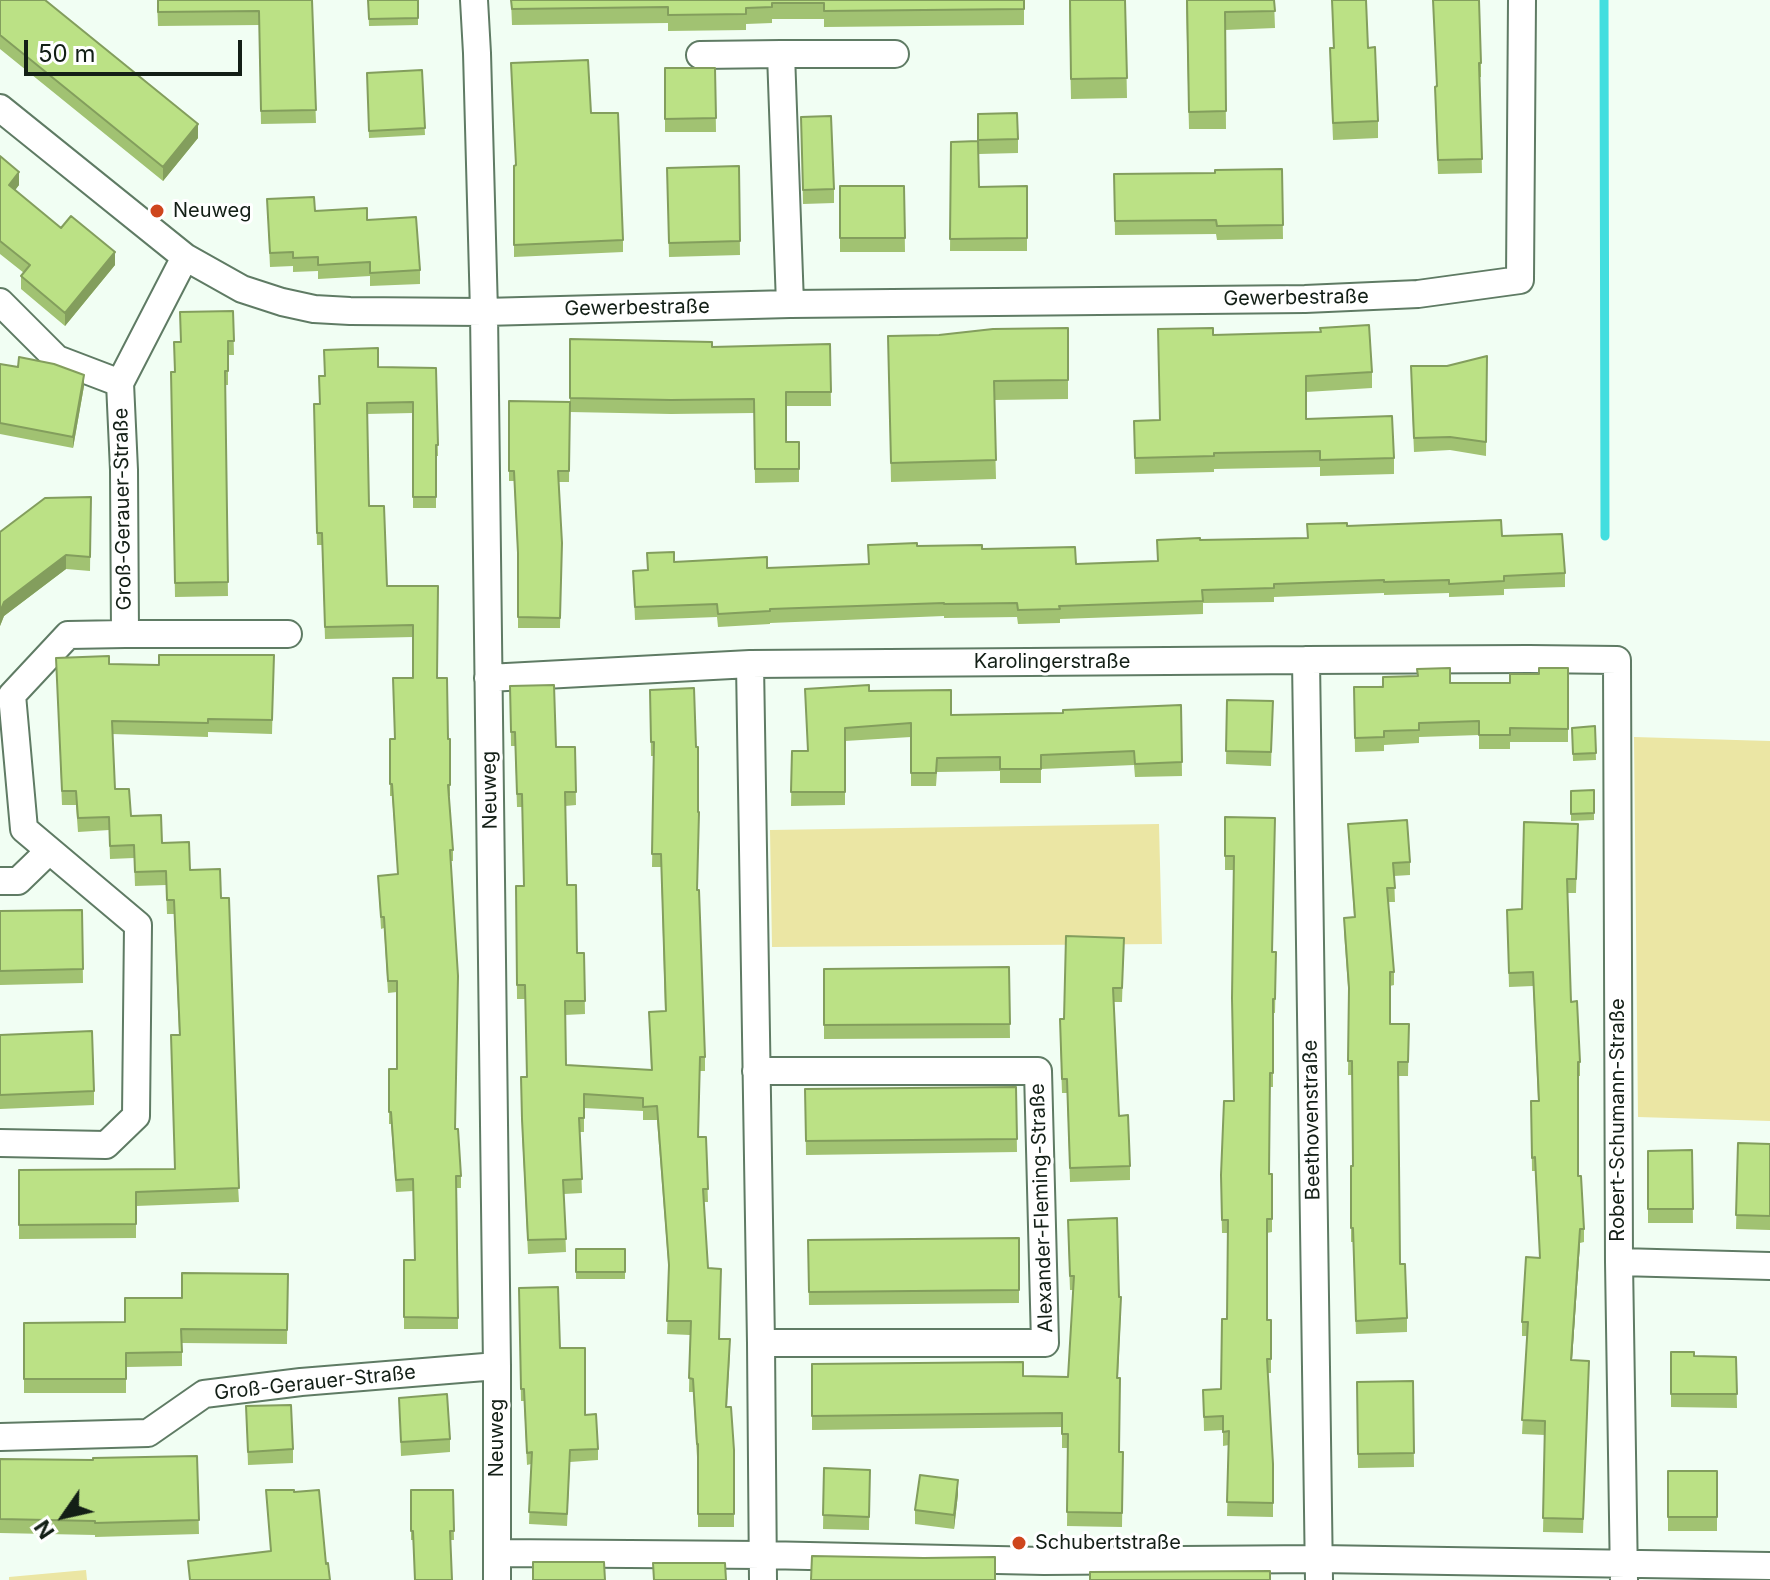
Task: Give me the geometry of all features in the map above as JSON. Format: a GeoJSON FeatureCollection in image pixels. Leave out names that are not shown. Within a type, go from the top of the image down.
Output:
{"type":"FeatureCollection","features":[{"type":"Feature","properties":{"kind":"street","name":"Neuweg"},"geometry":{"type":"LineString","coordinates":[[474,0],[484,312],[497,1580]]}},
{"type":"Feature","properties":{"kind":"street","name":"Gewerbestraße"},"geometry":{"type":"LineString","coordinates":[[0,108],[185,257],[242,289],[314,309],[484,312],[790,304],[1381,297],[1520,280],[1522,0]]}},
{"type":"Feature","properties":{"kind":"street"},"geometry":{"type":"LineString","coordinates":[[781,54],[790,304]]}},
{"type":"Feature","properties":{"kind":"street"},"geometry":{"type":"LineString","coordinates":[[700,55],[895,54]]}},
{"type":"Feature","properties":{"kind":"street","name":"Groß-Gerauer-Straße"},"geometry":{"type":"LineString","coordinates":[[125,634],[120,383],[185,257]]}},
{"type":"Feature","properties":{"kind":"street","name":"Groß-Gerauer-Straße"},"geometry":{"type":"LineString","coordinates":[[0,302],[57,359],[120,383]]}},
{"type":"Feature","properties":{"kind":"street","name":"Groß-Gerauer-Straße"},"geometry":{"type":"LineString","coordinates":[[0,1143],[106,1145],[136,1116],[138,925],[24,829],[12,695],[68,635],[288,634]]}},
{"type":"Feature","properties":{"kind":"street","name":"Beethovenstraße"},"geometry":{"type":"LineString","coordinates":[[1306,660],[1319,1569]]}},
{"type":"Feature","properties":{"kind":"street","name":"Karolingerstraße"},"geometry":{"type":"LineString","coordinates":[[488,678],[750,664],[1617,660]]}},
{"type":"Feature","properties":{"kind":"street","name":"Robert-Schumann-Straße"},"geometry":{"type":"LineString","coordinates":[[1617,660],[1619,1262],[1624,1572]]}},
{"type":"Feature","properties":{"kind":"street"},"geometry":{"type":"LineString","coordinates":[[750,664],[762,1568]]}},
{"type":"Feature","properties":{"kind":"street"},"geometry":{"type":"LineString","coordinates":[[0,881],[18,881],[49,851]]}},
{"type":"Feature","properties":{"kind":"street","name":"Alexander-Fleming-Straße"},"geometry":{"type":"LineString","coordinates":[[756,1071],[1038,1071],[1045,1343],[761,1343]]}},
{"type":"Feature","properties":{"kind":"street"},"geometry":{"type":"LineString","coordinates":[[1619,1262],[1770,1266]]}},
{"type":"Feature","properties":{"kind":"street","name":"Groß-Gerauer-Straße"},"geometry":{"type":"LineString","coordinates":[[0,1437],[148,1433],[204,1394],[301,1382],[497,1366]]}},
{"type":"Feature","properties":{"kind":"street"},"geometry":{"type":"LineString","coordinates":[[497,1553],[762,1568],[1624,1572],[1770,1566]]}},
{"type":"Feature","properties":{"kind":"shaded area"},"geometry":{"type":"Polygon","coordinates":[[[1634,737],[1770,741],[1770,1121],[1638,1117],[1634,737]]]}},
{"type":"Feature","properties":{"kind":"shaded area"},"geometry":{"type":"Polygon","coordinates":[[[1159,824],[1162,944],[772,947],[770,830],[1159,824]]]}},
{"type":"Feature","properties":{"kind":"shaded area"},"geometry":{"type":"Polygon","coordinates":[[[86,1570],[87,1580],[9,1580],[9,1577],[86,1570]]]}},
{"type":"Feature","properties":{"kind":"building"},"geometry":{"type":"Polygon","coordinates":[[[0,0],[45,0],[198,124],[163,167],[0,35],[0,0]]]}},
{"type":"Feature","properties":{"kind":"building"},"geometry":{"type":"Polygon","coordinates":[[[158,0],[312,0],[316,110],[261,111],[259,11],[158,12],[158,0]]]}},
{"type":"Feature","properties":{"kind":"building"},"geometry":{"type":"Polygon","coordinates":[[[368,0],[418,0],[418,18],[369,19],[368,0]]]}},
{"type":"Feature","properties":{"kind":"building"},"geometry":{"type":"Polygon","coordinates":[[[511,0],[1024,0],[1024,9],[824,11],[824,3],[772,3],[772,7],[746,8],[746,14],[668,15],[668,7],[512,9],[511,0]]]}},
{"type":"Feature","properties":{"kind":"building"},"geometry":{"type":"Polygon","coordinates":[[[1070,0],[1125,0],[1127,78],[1071,79],[1070,0]]]}},
{"type":"Feature","properties":{"kind":"building"},"geometry":{"type":"Polygon","coordinates":[[[1187,0],[1274,0],[1275,11],[1225,12],[1226,111],[1189,112],[1187,0]]]}},
{"type":"Feature","properties":{"kind":"building"},"geometry":{"type":"Polygon","coordinates":[[[1332,0],[1366,0],[1368,48],[1375,47],[1378,121],[1333,123],[1332,0]]]}},
{"type":"Feature","properties":{"kind":"building"},"geometry":{"type":"Polygon","coordinates":[[[1433,0],[1479,0],[1482,159],[1438,160],[1433,0]]]}},
{"type":"Feature","properties":{"kind":"building"},"geometry":{"type":"Polygon","coordinates":[[[588,60],[591,113],[618,113],[623,240],[514,245],[516,165],[511,63],[588,60]]]}},
{"type":"Feature","properties":{"kind":"building"},"geometry":{"type":"Polygon","coordinates":[[[665,68],[715,68],[716,118],[665,119],[665,68]]]}},
{"type":"Feature","properties":{"kind":"building"},"geometry":{"type":"Polygon","coordinates":[[[422,70],[425,128],[369,131],[367,73],[422,70]]]}},
{"type":"Feature","properties":{"kind":"building"},"geometry":{"type":"Polygon","coordinates":[[[1017,113],[1018,139],[978,140],[978,114],[1017,113]]]}},
{"type":"Feature","properties":{"kind":"building"},"geometry":{"type":"Polygon","coordinates":[[[831,116],[834,189],[803,190],[801,117],[831,116]]]}},
{"type":"Feature","properties":{"kind":"building"},"geometry":{"type":"Polygon","coordinates":[[[978,141],[979,187],[1027,186],[1027,238],[950,239],[951,142],[978,141]]]}},
{"type":"Feature","properties":{"kind":"building"},"geometry":{"type":"Polygon","coordinates":[[[0,156],[19,172],[9,185],[61,228],[71,216],[115,252],[65,313],[21,276],[30,265],[0,241],[0,156]]]}},
{"type":"Feature","properties":{"kind":"building"},"geometry":{"type":"Polygon","coordinates":[[[739,166],[740,241],[669,243],[667,168],[739,166]]]}},
{"type":"Feature","properties":{"kind":"building"},"geometry":{"type":"Polygon","coordinates":[[[1282,169],[1283,225],[1217,226],[1216,220],[1115,221],[1114,174],[1282,169]]]}},
{"type":"Feature","properties":{"kind":"building"},"geometry":{"type":"Polygon","coordinates":[[[840,186],[904,186],[905,238],[840,238],[840,186]]]}},
{"type":"Feature","properties":{"kind":"building"},"geometry":{"type":"Polygon","coordinates":[[[314,197],[315,211],[367,208],[367,220],[416,217],[420,270],[370,273],[370,262],[318,265],[318,257],[293,258],[293,252],[270,253],[267,199],[314,197]]]}},
{"type":"Feature","properties":{"kind":"building"},"geometry":{"type":"Polygon","coordinates":[[[233,311],[234,341],[228,341],[228,371],[225,371],[228,582],[175,583],[171,372],[175,372],[174,342],[181,342],[180,312],[233,311]]]}},
{"type":"Feature","properties":{"kind":"building"},"geometry":{"type":"Polygon","coordinates":[[[1369,325],[1372,372],[1306,376],[1306,419],[1392,416],[1394,458],[1320,460],[1320,451],[1135,458],[1134,421],[1160,420],[1158,329],[1213,328],[1213,335],[1321,332],[1320,328],[1369,325]]]}},
{"type":"Feature","properties":{"kind":"building"},"geometry":{"type":"Polygon","coordinates":[[[1068,328],[1068,380],[994,381],[996,460],[891,463],[888,336],[1068,328]]]}},
{"type":"Feature","properties":{"kind":"building"},"geometry":{"type":"Polygon","coordinates":[[[570,339],[712,342],[712,347],[830,344],[831,392],[786,392],[786,442],[799,442],[799,469],[755,469],[754,399],[570,398],[570,339]]]}},
{"type":"Feature","properties":{"kind":"building"},"geometry":{"type":"Polygon","coordinates":[[[378,348],[378,367],[436,368],[436,497],[413,497],[413,402],[367,403],[369,506],[384,506],[387,586],[438,586],[437,678],[447,678],[450,739],[448,785],[453,850],[450,850],[458,976],[455,1129],[458,1129],[461,1176],[456,1176],[458,1318],[404,1317],[404,1260],[415,1260],[413,1179],[396,1180],[389,1112],[389,1069],[397,1069],[397,981],[388,981],[378,876],[398,874],[390,784],[390,739],[395,739],[393,678],[413,678],[413,625],[325,627],[322,533],[317,533],[314,404],[320,404],[319,376],[325,376],[324,350],[378,348]]]}},
{"type":"Feature","properties":{"kind":"building"},"geometry":{"type":"Polygon","coordinates":[[[1487,356],[1486,442],[1450,437],[1414,438],[1411,366],[1447,366],[1487,356]]]}},
{"type":"Feature","properties":{"kind":"building"},"geometry":{"type":"Polygon","coordinates":[[[19,357],[54,364],[84,375],[73,437],[0,423],[0,364],[18,367],[19,357]]]}},
{"type":"Feature","properties":{"kind":"building"},"geometry":{"type":"Polygon","coordinates":[[[509,401],[570,402],[569,471],[558,471],[562,543],[560,618],[518,617],[514,471],[509,471],[509,401]]]}},
{"type":"Feature","properties":{"kind":"building"},"geometry":{"type":"Polygon","coordinates":[[[91,497],[90,557],[66,555],[4,602],[0,612],[0,532],[45,498],[91,497]]]}},
{"type":"Feature","properties":{"kind":"building"},"geometry":{"type":"Polygon","coordinates":[[[1501,520],[1502,536],[1562,534],[1565,573],[1504,576],[1504,581],[1449,584],[1449,580],[1384,580],[1274,584],[1274,588],[1202,590],[1203,601],[1059,606],[1060,609],[1018,610],[1017,603],[944,603],[770,609],[718,614],[717,604],[635,607],[633,571],[648,570],[647,553],[674,552],[674,562],[767,557],[767,568],[869,564],[868,545],[917,543],[917,546],[982,545],[982,549],[1075,547],[1076,564],[1158,561],[1157,540],[1308,538],[1307,524],[1347,523],[1347,526],[1501,520]]]}},
{"type":"Feature","properties":{"kind":"building"},"geometry":{"type":"Polygon","coordinates":[[[159,655],[274,655],[272,720],[208,719],[208,723],[112,721],[115,789],[129,789],[131,816],[161,815],[162,843],[189,842],[190,870],[220,869],[221,898],[229,898],[239,1188],[136,1192],[136,1224],[19,1225],[19,1170],[175,1169],[171,1035],[180,1035],[174,900],[167,900],[166,871],[135,872],[134,845],[110,846],[109,817],[78,818],[76,791],[62,791],[56,658],[109,656],[109,664],[159,665],[159,655]]]}},
{"type":"Feature","properties":{"kind":"building"},"geometry":{"type":"Polygon","coordinates":[[[1450,668],[1450,683],[1510,683],[1510,674],[1539,674],[1539,668],[1568,668],[1568,729],[1510,728],[1510,735],[1479,735],[1479,721],[1419,723],[1419,730],[1384,731],[1384,737],[1355,738],[1354,687],[1383,687],[1383,677],[1418,676],[1417,669],[1450,668]]]}},
{"type":"Feature","properties":{"kind":"building"},"geometry":{"type":"Polygon","coordinates":[[[554,685],[556,747],[575,747],[576,792],[565,792],[567,885],[576,885],[577,953],[584,953],[585,1001],[565,1001],[566,1065],[652,1070],[649,1012],[666,1011],[661,854],[652,854],[654,742],[651,742],[650,690],[694,688],[699,812],[697,890],[705,1057],[700,1057],[698,1137],[706,1137],[708,1189],[703,1189],[708,1268],[721,1269],[719,1339],[730,1339],[726,1407],[731,1407],[734,1514],[698,1514],[698,1444],[693,1379],[689,1378],[691,1321],[667,1321],[669,1265],[657,1106],[643,1107],[643,1098],[584,1094],[584,1118],[579,1118],[582,1179],[563,1180],[566,1239],[528,1240],[521,1077],[527,1077],[525,985],[517,985],[516,886],[524,886],[522,794],[517,794],[510,686],[554,685]]]}},
{"type":"Feature","properties":{"kind":"building"},"geometry":{"type":"Polygon","coordinates":[[[869,685],[869,691],[951,690],[951,715],[1063,713],[1063,710],[1181,705],[1182,762],[1135,764],[1134,751],[1041,755],[1041,769],[1000,769],[1000,757],[937,758],[936,773],[911,773],[911,723],[845,728],[845,792],[791,792],[792,751],[808,751],[805,689],[869,685]]]}},
{"type":"Feature","properties":{"kind":"building"},"geometry":{"type":"Polygon","coordinates":[[[1227,700],[1273,701],[1271,752],[1226,751],[1227,700]]]}},
{"type":"Feature","properties":{"kind":"building"},"geometry":{"type":"Polygon","coordinates":[[[1595,726],[1596,753],[1573,754],[1572,728],[1595,726]]]}},
{"type":"Feature","properties":{"kind":"building"},"geometry":{"type":"Polygon","coordinates":[[[1594,790],[1594,813],[1571,814],[1571,791],[1594,790]]]}},
{"type":"Feature","properties":{"kind":"building"},"geometry":{"type":"Polygon","coordinates":[[[1225,817],[1275,818],[1272,952],[1276,952],[1269,1174],[1272,1174],[1272,1219],[1267,1219],[1267,1320],[1271,1320],[1271,1359],[1267,1359],[1273,1503],[1227,1502],[1229,1431],[1223,1432],[1223,1416],[1204,1417],[1203,1390],[1221,1389],[1222,1319],[1227,1319],[1228,1220],[1222,1220],[1221,1175],[1224,1101],[1234,1101],[1234,856],[1225,856],[1225,817]]]}},
{"type":"Feature","properties":{"kind":"building"},"geometry":{"type":"Polygon","coordinates":[[[1407,820],[1410,862],[1393,863],[1395,888],[1387,888],[1394,972],[1390,972],[1390,1024],[1409,1024],[1408,1062],[1398,1062],[1400,1264],[1405,1264],[1407,1318],[1356,1321],[1351,1228],[1352,1061],[1348,1061],[1349,988],[1344,918],[1355,917],[1348,824],[1407,820]]]}},
{"type":"Feature","properties":{"kind":"building"},"geometry":{"type":"Polygon","coordinates":[[[1524,822],[1578,824],[1576,879],[1567,879],[1571,1002],[1577,1001],[1580,1062],[1578,1176],[1581,1176],[1584,1229],[1580,1229],[1571,1360],[1589,1361],[1583,1519],[1543,1518],[1545,1421],[1522,1420],[1528,1322],[1522,1322],[1526,1257],[1540,1258],[1535,1157],[1532,1158],[1531,1101],[1539,1101],[1533,972],[1509,973],[1507,910],[1522,909],[1524,822]]]}},
{"type":"Feature","properties":{"kind":"building"},"geometry":{"type":"Polygon","coordinates":[[[82,910],[83,969],[0,971],[0,911],[82,910]]]}},
{"type":"Feature","properties":{"kind":"building"},"geometry":{"type":"Polygon","coordinates":[[[1066,936],[1124,938],[1122,988],[1113,988],[1119,1116],[1128,1115],[1130,1166],[1070,1168],[1067,1079],[1062,1079],[1060,1019],[1064,1019],[1066,936]]]}},
{"type":"Feature","properties":{"kind":"building"},"geometry":{"type":"Polygon","coordinates":[[[1009,967],[1010,1024],[824,1025],[824,969],[1009,967]]]}},
{"type":"Feature","properties":{"kind":"building"},"geometry":{"type":"Polygon","coordinates":[[[92,1031],[94,1091],[0,1095],[0,1035],[92,1031]]]}},
{"type":"Feature","properties":{"kind":"building"},"geometry":{"type":"Polygon","coordinates":[[[1016,1087],[1017,1139],[806,1141],[805,1089],[1016,1087]]]}},
{"type":"Feature","properties":{"kind":"building"},"geometry":{"type":"Polygon","coordinates":[[[1738,1143],[1770,1144],[1770,1216],[1736,1215],[1738,1143]]]}},
{"type":"Feature","properties":{"kind":"building"},"geometry":{"type":"Polygon","coordinates":[[[1692,1150],[1693,1209],[1648,1209],[1648,1151],[1692,1150]]]}},
{"type":"Feature","properties":{"kind":"building"},"geometry":{"type":"Polygon","coordinates":[[[1117,1218],[1121,1297],[1117,1378],[1120,1378],[1119,1452],[1123,1452],[1122,1513],[1067,1512],[1068,1434],[1062,1434],[1062,1413],[812,1416],[812,1364],[1023,1362],[1023,1376],[1068,1377],[1074,1276],[1070,1276],[1068,1220],[1117,1218]]]}},
{"type":"Feature","properties":{"kind":"building"},"geometry":{"type":"Polygon","coordinates":[[[1019,1238],[1019,1290],[809,1292],[808,1240],[1019,1238]]]}},
{"type":"Feature","properties":{"kind":"building"},"geometry":{"type":"Polygon","coordinates":[[[576,1249],[625,1249],[625,1272],[576,1272],[576,1249]]]}},
{"type":"Feature","properties":{"kind":"building"},"geometry":{"type":"Polygon","coordinates":[[[182,1273],[288,1274],[287,1330],[181,1329],[182,1352],[126,1353],[126,1379],[24,1379],[24,1323],[125,1322],[125,1298],[182,1298],[182,1273]]]}},
{"type":"Feature","properties":{"kind":"building"},"geometry":{"type":"Polygon","coordinates":[[[558,1287],[560,1348],[585,1348],[585,1415],[596,1414],[598,1449],[570,1450],[567,1514],[529,1512],[532,1452],[527,1453],[524,1389],[521,1389],[519,1288],[558,1287]]]}},
{"type":"Feature","properties":{"kind":"building"},"geometry":{"type":"Polygon","coordinates":[[[1671,1352],[1736,1357],[1737,1394],[1671,1394],[1671,1352]]]}},
{"type":"Feature","properties":{"kind":"building"},"geometry":{"type":"Polygon","coordinates":[[[1413,1381],[1414,1453],[1358,1454],[1357,1382],[1413,1381]]]}},
{"type":"Feature","properties":{"kind":"building"},"geometry":{"type":"Polygon","coordinates":[[[447,1394],[450,1439],[401,1442],[399,1398],[447,1394]]]}},
{"type":"Feature","properties":{"kind":"building"},"geometry":{"type":"Polygon","coordinates":[[[291,1405],[293,1449],[248,1452],[246,1406],[291,1405]]]}},
{"type":"Feature","properties":{"kind":"building"},"geometry":{"type":"Polygon","coordinates":[[[197,1456],[199,1520],[95,1523],[0,1519],[0,1459],[93,1460],[197,1456]]]}},
{"type":"Feature","properties":{"kind":"building"},"geometry":{"type":"Polygon","coordinates":[[[824,1468],[870,1470],[869,1517],[823,1515],[824,1468]]]}},
{"type":"Feature","properties":{"kind":"building"},"geometry":{"type":"Polygon","coordinates":[[[1668,1471],[1717,1471],[1717,1517],[1668,1517],[1668,1471]]]}},
{"type":"Feature","properties":{"kind":"building"},"geometry":{"type":"Polygon","coordinates":[[[920,1475],[958,1480],[954,1515],[915,1510],[920,1475]]]}},
{"type":"Feature","properties":{"kind":"building"},"geometry":{"type":"Polygon","coordinates":[[[266,1490],[319,1490],[330,1580],[190,1580],[188,1561],[271,1551],[266,1490]]]}},
{"type":"Feature","properties":{"kind":"building"},"geometry":{"type":"Polygon","coordinates":[[[411,1490],[453,1490],[454,1531],[450,1531],[452,1580],[415,1580],[411,1490]]]}},
{"type":"Feature","properties":{"kind":"building"},"geometry":{"type":"Polygon","coordinates":[[[812,1556],[995,1557],[995,1580],[811,1580],[812,1556]]]}},
{"type":"Feature","properties":{"kind":"building"},"geometry":{"type":"Polygon","coordinates":[[[533,1562],[604,1562],[605,1580],[533,1580],[533,1562]]]}},
{"type":"Feature","properties":{"kind":"building"},"geometry":{"type":"Polygon","coordinates":[[[653,1563],[725,1563],[726,1580],[654,1580],[653,1563]]]}},
{"type":"Feature","properties":{"kind":"building"},"geometry":{"type":"Polygon","coordinates":[[[1270,1571],[1270,1580],[1090,1580],[1090,1572],[1270,1571]]]}},
{"type":"Feature","properties":{"kind":"waterway"},"geometry":{"type":"LineString","coordinates":[[1604,0],[1605,536]]}},
{"type":"Feature","properties":{"kind":"place","name":"Neuweg"},"geometry":{"type":"Point","coordinates":[157,211]}},
{"type":"Feature","properties":{"kind":"place","name":"Schubertstraße"},"geometry":{"type":"Point","coordinates":[1019,1543]}}]}
